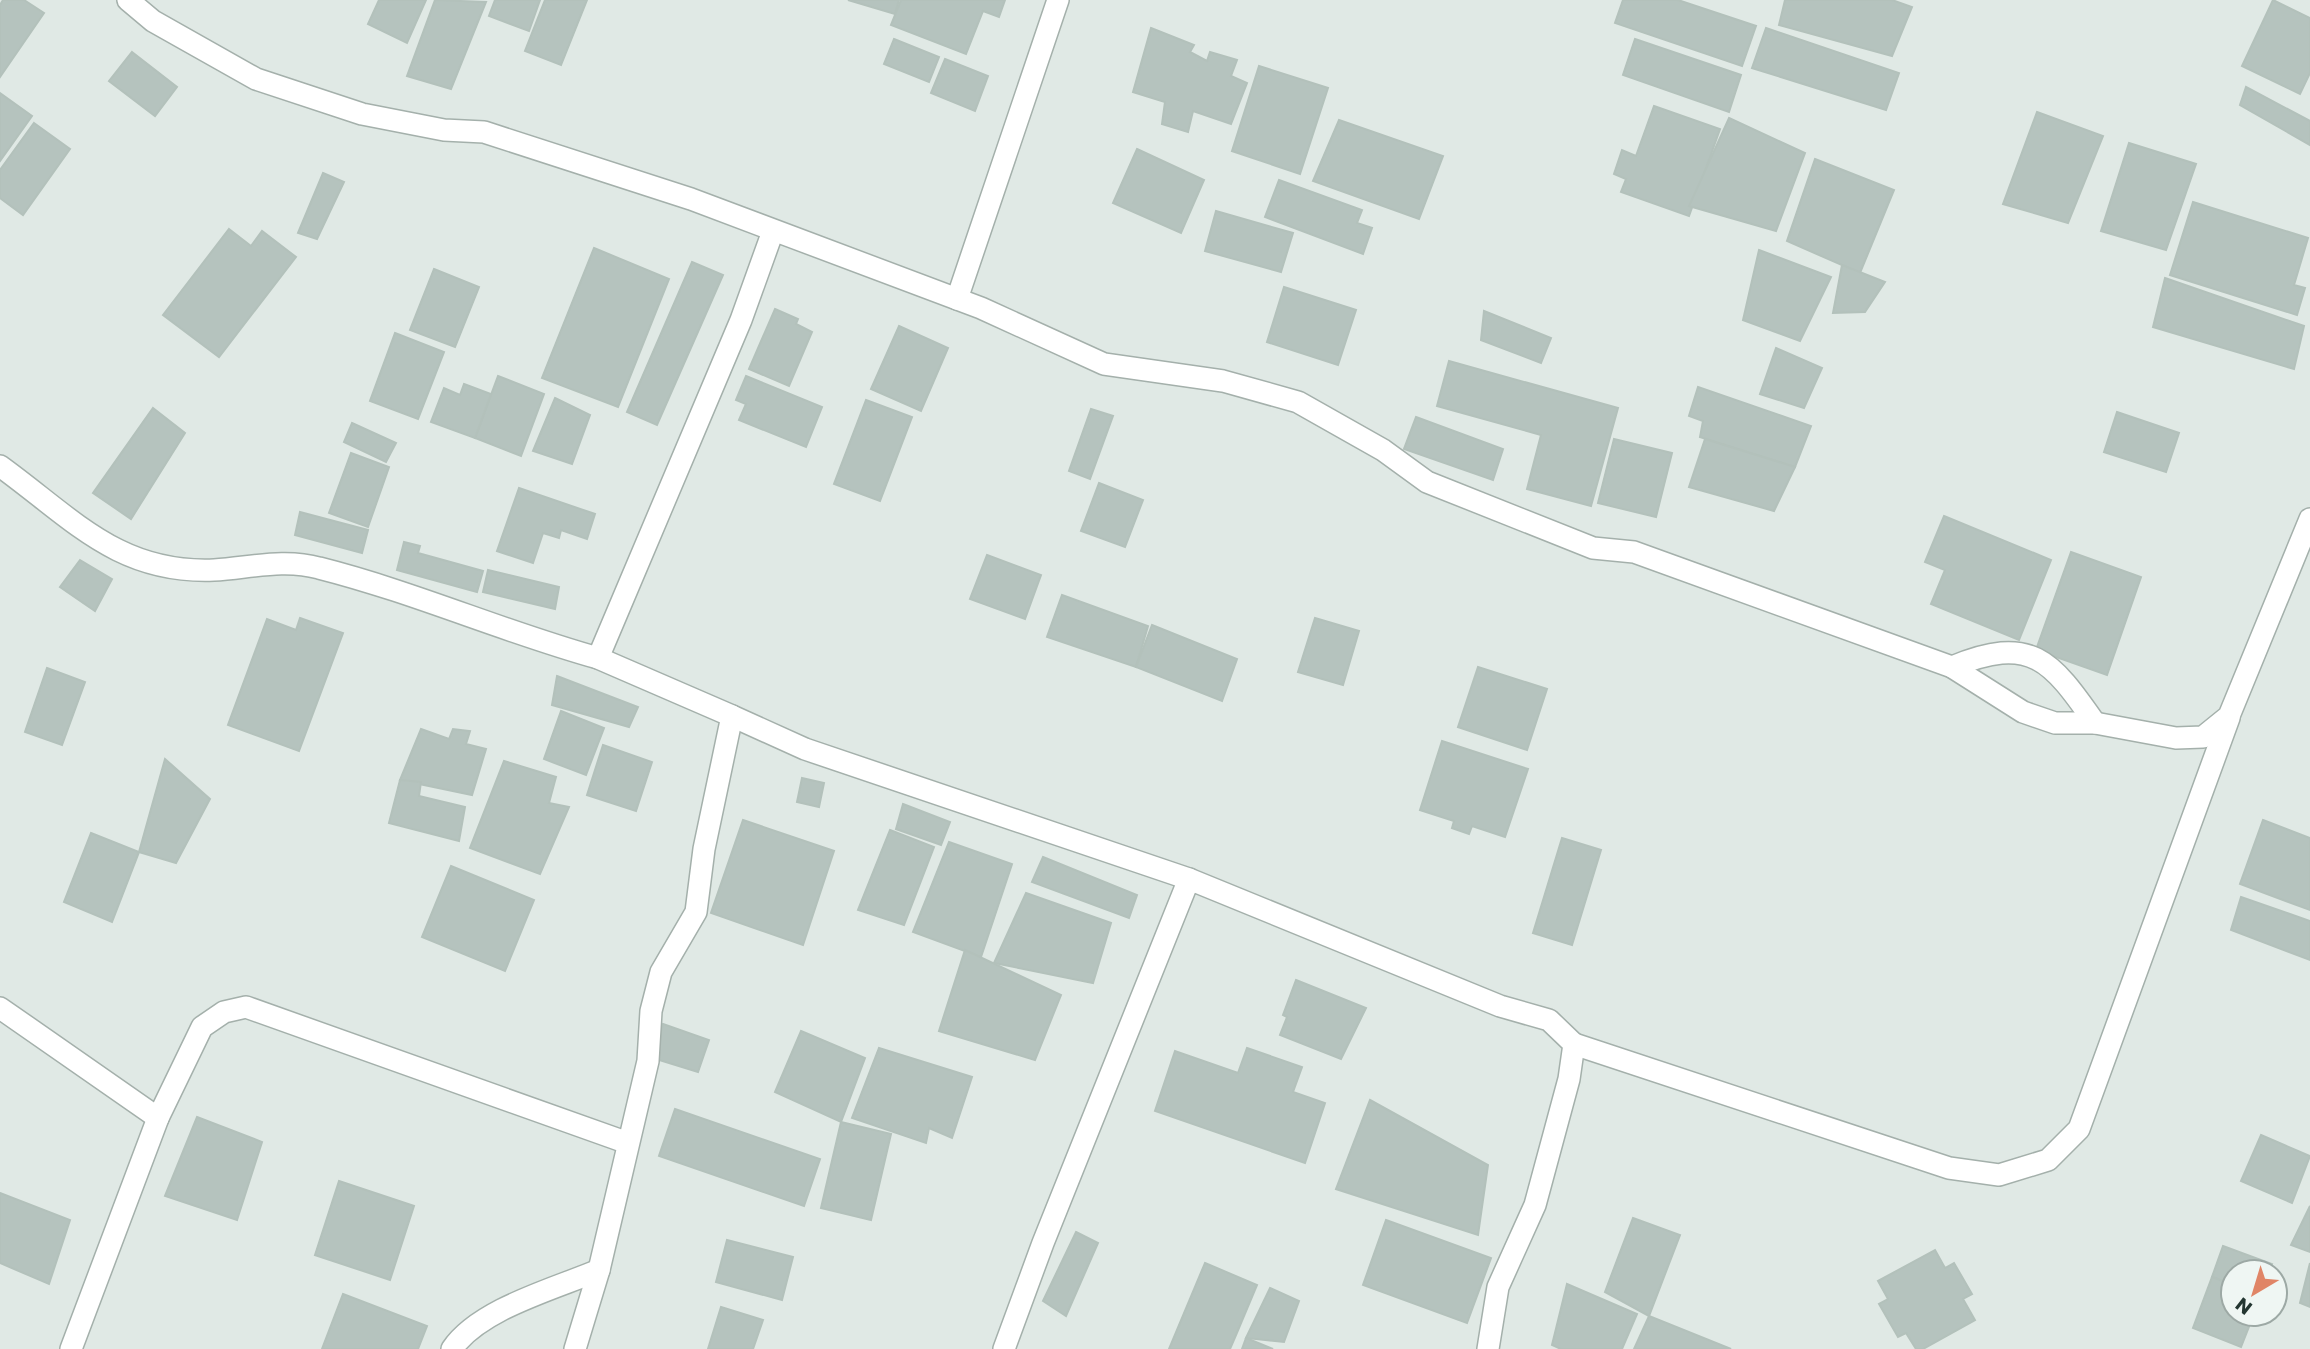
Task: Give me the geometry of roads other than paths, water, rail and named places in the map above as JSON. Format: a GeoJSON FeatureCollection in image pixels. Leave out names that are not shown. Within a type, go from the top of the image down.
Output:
{"type":"FeatureCollection","features":[{"type":"Feature","properties":{"kind":"street"},"geometry":{"type":"LineString","coordinates":[[128,0],[153,21],[256,79],[362,114],[444,130],[484,132],[691,198],[773,231],[838,251],[957,299],[1104,364],[1223,381],[1298,402],[1383,450],[1427,482],[1592,548],[1634,552],[1952,667],[2023,712],[2055,723],[2095,723],[2176,738],[2203,737],[2229,716]]}},
{"type":"Feature","properties":{"kind":"street"},"geometry":{"type":"LineString","coordinates":[[957,299],[1058,0]]}},
{"type":"Feature","properties":{"kind":"street"},"geometry":{"type":"LineString","coordinates":[[598,658],[741,320],[773,231]]}},
{"type":"Feature","properties":{"kind":"street"},"geometry":{"type":"LineString","coordinates":[[0,466],[111,549],[148,565],[193,569],[262,563],[317,567],[598,658],[805,749],[1189,879],[1500,1006],[1549,1020],[1574,1044],[1949,1168],[1999,1175],[2048,1160],[2079,1129],[2229,716],[2310,519]]}},
{"type":"Feature","properties":{"kind":"street"},"geometry":{"type":"LineString","coordinates":[[1952,667],[1982,654],[2032,655],[2063,677],[2095,723]]}},
{"type":"Feature","properties":{"kind":"street"},"geometry":{"type":"LineString","coordinates":[[575,1349],[598,1270],[648,1060],[651,1011],[661,972],[696,912],[704,849],[732,716]]}},
{"type":"Feature","properties":{"kind":"street"},"geometry":{"type":"LineString","coordinates":[[1004,1349],[1042,1243],[1189,879]]}},
{"type":"Feature","properties":{"kind":"street"},"geometry":{"type":"LineString","coordinates":[[71,1349],[158,1118],[202,1027],[224,1012],[246,1007],[628,1143]]}},
{"type":"Feature","properties":{"kind":"street"},"geometry":{"type":"LineString","coordinates":[[0,1008],[158,1118]]}},
{"type":"Feature","properties":{"kind":"street"},"geometry":{"type":"LineString","coordinates":[[1488,1349],[1498,1287],[1535,1205],[1566,1091],[1574,1044]]}},
{"type":"Feature","properties":{"kind":"street"},"geometry":{"type":"LineString","coordinates":[[452,1349],[463,1333],[489,1317],[598,1270]]}}]}
